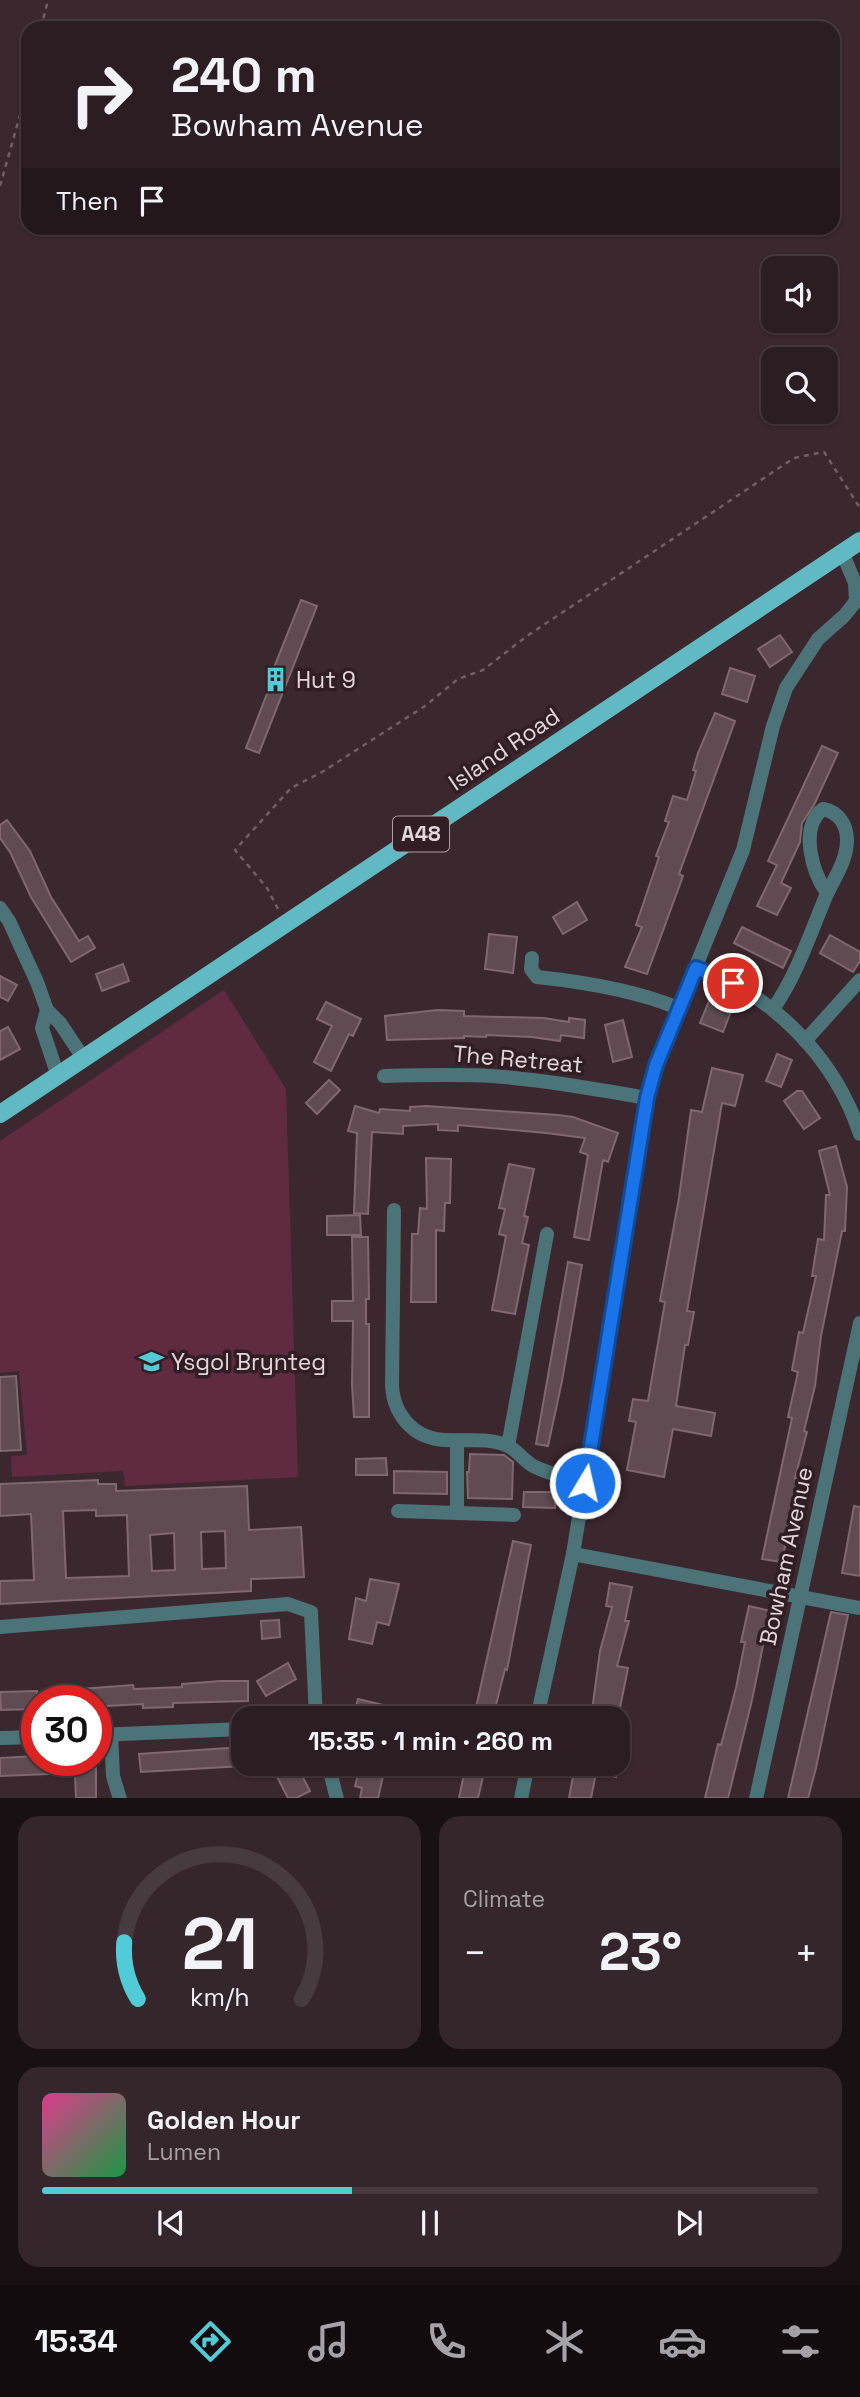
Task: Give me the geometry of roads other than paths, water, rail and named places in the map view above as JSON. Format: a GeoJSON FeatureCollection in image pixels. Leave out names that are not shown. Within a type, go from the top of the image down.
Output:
{"type":"FeatureCollection","features":[{"type":"Feature","properties":{"kind":"main road","name":"Island Road"},"geometry":{"type":"LineString","coordinates":[[0,1114],[860,541]]}},
{"type":"Feature","properties":{"kind":"street"},"geometry":{"type":"LineString","coordinates":[[540,1706],[573,1554],[647,1098],[656,1065],[678,1008],[743,850],[773,726],[786,688],[818,639],[844,616],[856,601],[855,583],[842,552]]}},
{"type":"Feature","properties":{"kind":"street"},"geometry":{"type":"LineString","coordinates":[[773,1009],[796,967],[845,855],[847,831],[838,817],[823,809],[813,818],[810,827],[810,849],[821,885],[827,893]]}},
{"type":"Feature","properties":{"kind":"street"},"geometry":{"type":"LineString","coordinates":[[0,908],[9,921],[47,1010],[60,1023],[84,1059]]}},
{"type":"Feature","properties":{"kind":"street"},"geometry":{"type":"LineString","coordinates":[[532,958],[531,969],[537,977],[604,987],[678,1008]]}},
{"type":"Feature","properties":{"kind":"street"},"geometry":{"type":"LineString","coordinates":[[696,968],[719,975],[747,990],[773,1009],[805,1041],[837,1085],[860,1134]]}},
{"type":"Feature","properties":{"kind":"street"},"geometry":{"type":"LineString","coordinates":[[805,1041],[860,980]]}},
{"type":"Feature","properties":{"kind":"street"},"geometry":{"type":"LineString","coordinates":[[47,1010],[42,1028],[58,1076]]}},
{"type":"Feature","properties":{"kind":"street","name":"The Retreat"},"geometry":{"type":"LineString","coordinates":[[384,1076],[493,1076],[571,1085],[647,1098]]}},
{"type":"Feature","properties":{"kind":"street"},"geometry":{"type":"LineString","coordinates":[[394,1210],[393,1395],[399,1413],[418,1433],[437,1440],[492,1442],[508,1446],[531,1465],[585,1483]]}},
{"type":"Feature","properties":{"kind":"street"},"geometry":{"type":"LineString","coordinates":[[508,1446],[547,1234]]}},
{"type":"Feature","properties":{"kind":"street","name":"Bowham Avenue"},"geometry":{"type":"LineString","coordinates":[[756,1798],[860,1323]]}},
{"type":"Feature","properties":{"kind":"street"},"geometry":{"type":"LineString","coordinates":[[457,1441],[457,1513]]}},
{"type":"Feature","properties":{"kind":"street"},"geometry":{"type":"LineString","coordinates":[[398,1511],[514,1515]]}},
{"type":"Feature","properties":{"kind":"street"},"geometry":{"type":"LineString","coordinates":[[573,1554],[860,1608]]}},
{"type":"Feature","properties":{"kind":"street"},"geometry":{"type":"LineString","coordinates":[[0,1627],[288,1604],[311,1612],[315,1706]]}},
{"type":"Feature","properties":{"kind":"street"},"geometry":{"type":"LineString","coordinates":[[112,1735],[231,1730]]}},
{"type":"Feature","properties":{"kind":"street"},"geometry":{"type":"LineString","coordinates":[[0,1738],[21,1737]]}},
{"type":"Feature","properties":{"kind":"street"},"geometry":{"type":"LineString","coordinates":[[112,1771],[120,1798]]}},
{"type":"Feature","properties":{"kind":"street"},"geometry":{"type":"LineString","coordinates":[[332,1776],[338,1798]]}},
{"type":"Feature","properties":{"kind":"street"},"geometry":{"type":"LineString","coordinates":[[520,1798],[525,1776]]}},
{"type":"Feature","properties":{"kind":"place","name":"Hut 9"},"geometry":{"type":"Point","coordinates":[276,680]}},
{"type":"Feature","properties":{"kind":"place","name":"Ysgol Brynteg"},"geometry":{"type":"Point","coordinates":[151,1362]}}]}
